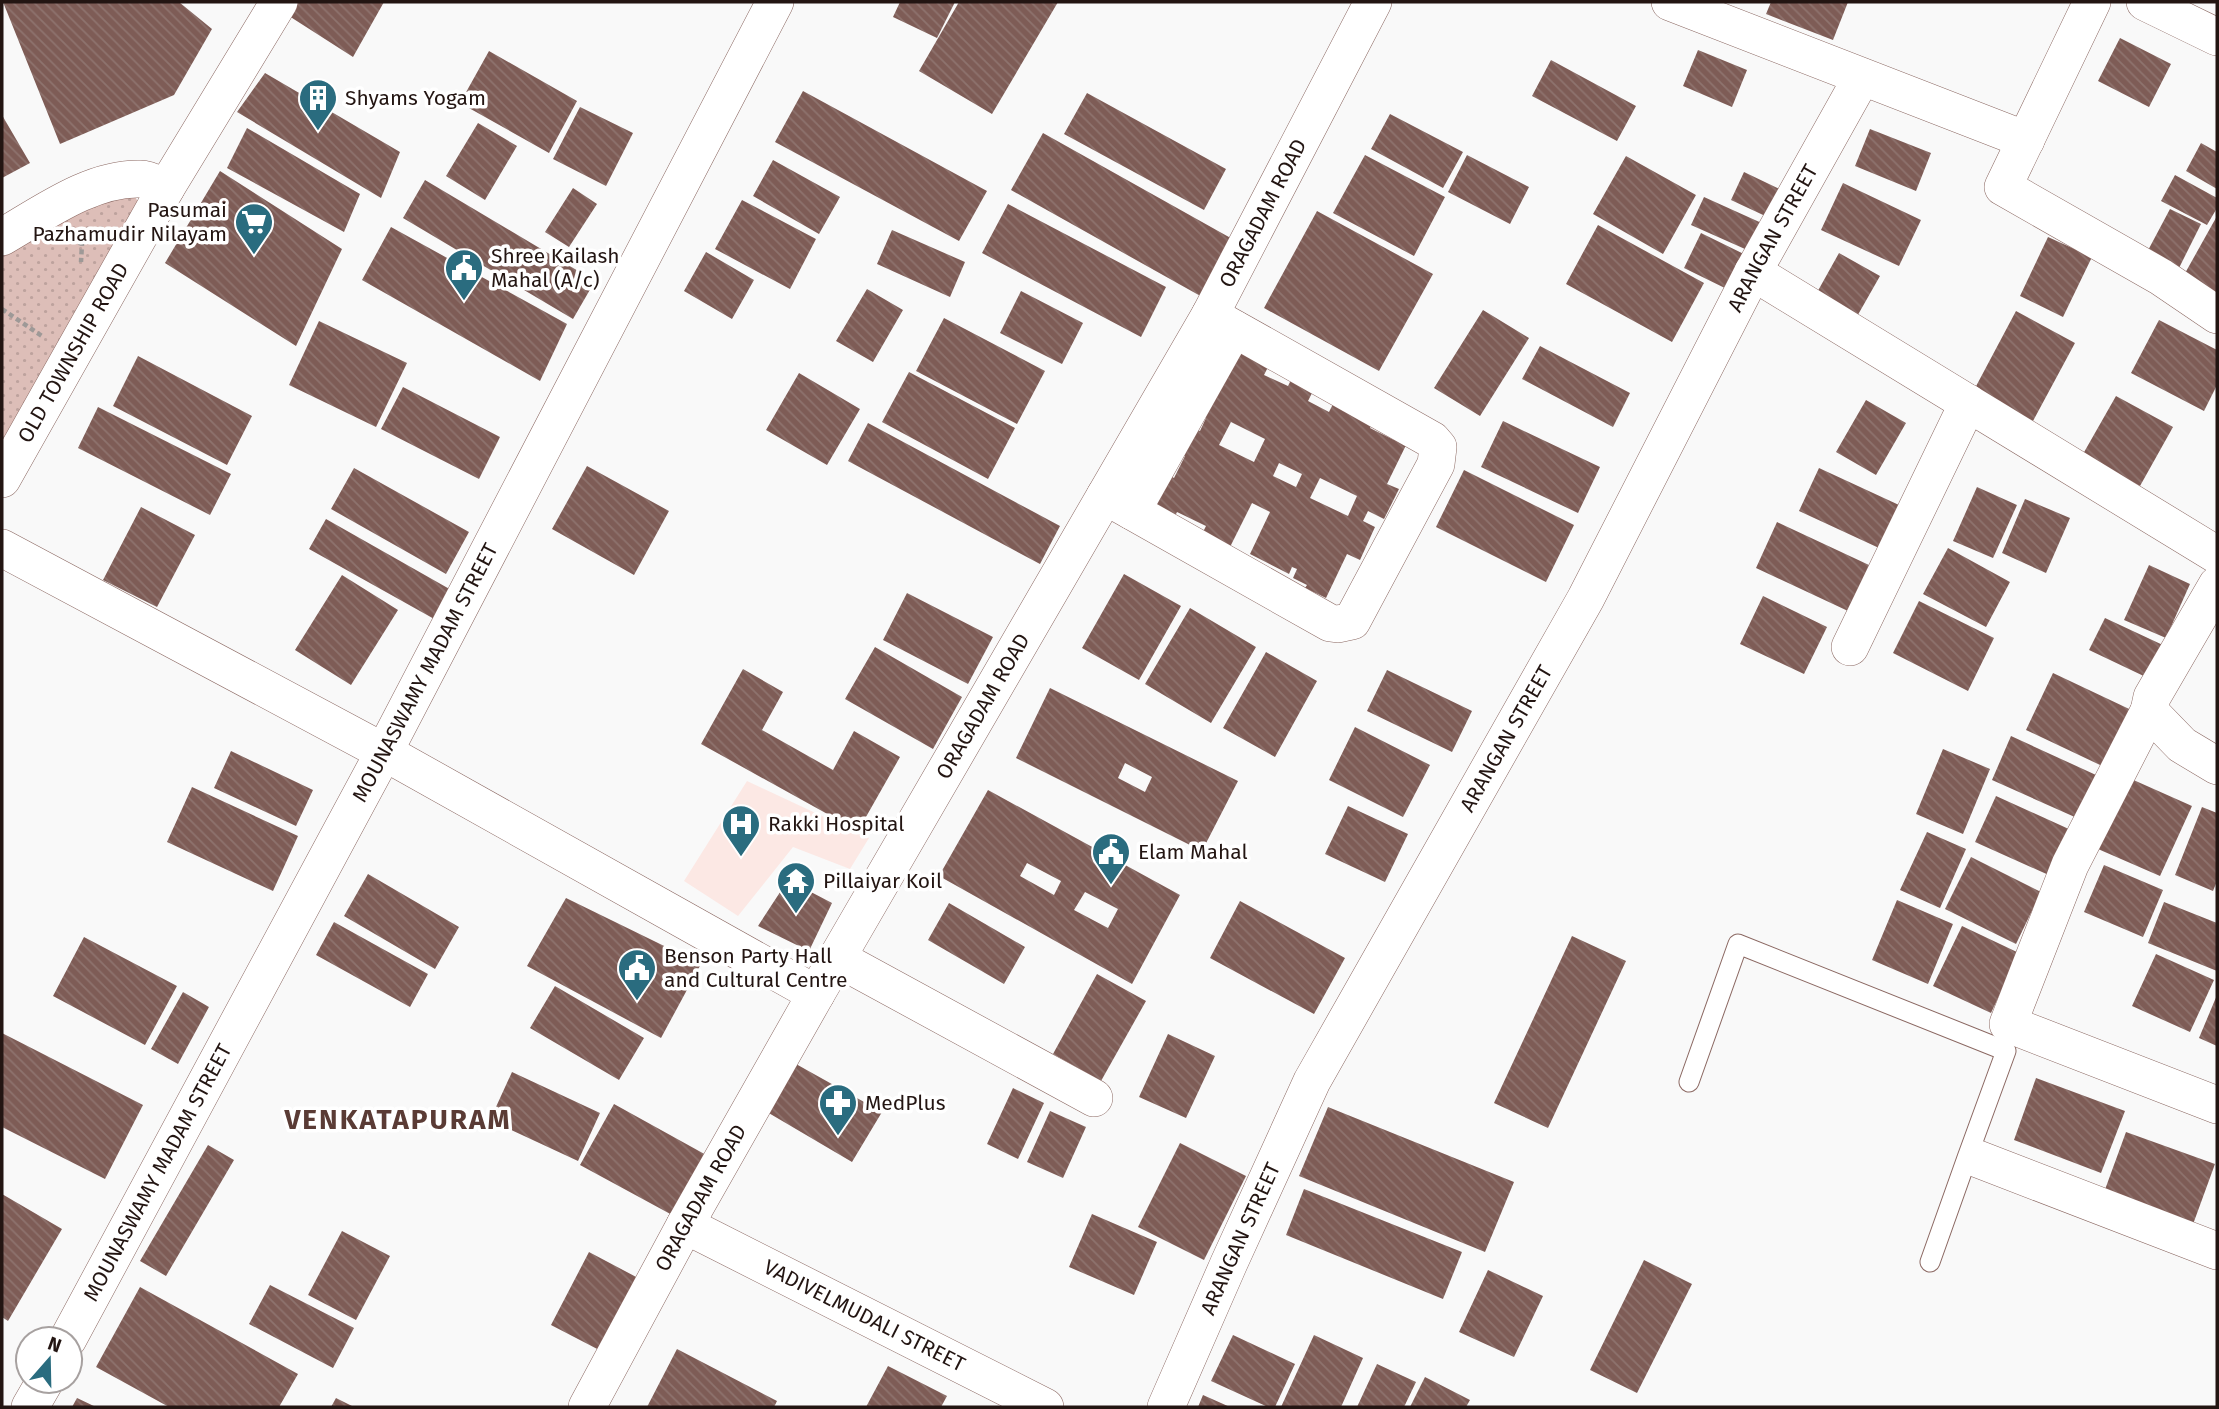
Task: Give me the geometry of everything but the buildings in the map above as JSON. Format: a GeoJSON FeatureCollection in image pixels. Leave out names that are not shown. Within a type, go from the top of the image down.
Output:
{"type":"FeatureCollection","features":[{"type":"Feature","properties":{"kind":"street","name":"OLD TOWNSHIP ROAD"},"geometry":{"type":"LineString","coordinates":[[2,479],[166,188],[278,2]]}},
{"type":"Feature","properties":{"kind":"street","name":"MOUNASWAMY MADAM STREET"},"geometry":{"type":"LineString","coordinates":[[76,1325],[384,752],[775,2]]}},
{"type":"Feature","properties":{"kind":"street","name":"ORAGADAM ROAD"},"geometry":{"type":"LineString","coordinates":[[587,1407],[685,1225],[816,994],[1118,503],[1222,322],[1373,2]]}},
{"type":"Feature","properties":{"kind":"street"},"geometry":{"type":"LineString","coordinates":[[1670,2],[2026,140]]}},
{"type":"Feature","properties":{"kind":"street"},"geometry":{"type":"LineString","coordinates":[[2092,2],[2003,187],[2161,277],[2217,315]]}},
{"type":"Feature","properties":{"kind":"street"},"geometry":{"type":"LineString","coordinates":[[2145,2],[2217,37]]}},
{"type":"Feature","properties":{"kind":"street","name":"ARANGAN STREET"},"geometry":{"type":"LineString","coordinates":[[1166,1407],[1312,1081],[1586,598],[1754,272],[1862,77]]}},
{"type":"Feature","properties":{"kind":"street"},"geometry":{"type":"LineString","coordinates":[[2,237],[72,196],[117,181],[144,178],[166,188]]}},
{"type":"Feature","properties":{"kind":"street"},"geometry":{"type":"LineString","coordinates":[[1754,272],[2217,555]]}},
{"type":"Feature","properties":{"kind":"street"},"geometry":{"type":"LineString","coordinates":[[1118,503],[1330,623],[1352,621],[1436,464],[1438,447],[1432,440],[1222,322]]}},
{"type":"Feature","properties":{"kind":"street"},"geometry":{"type":"LineString","coordinates":[[1850,647],[1968,403]]}},
{"type":"Feature","properties":{"kind":"street"},"geometry":{"type":"LineString","coordinates":[[2,548],[384,752],[816,994]]}},
{"type":"Feature","properties":{"kind":"street"},"geometry":{"type":"LineString","coordinates":[[2217,585],[2152,696],[2150,711],[2070,865],[2008,1024],[2217,1105]]}},
{"type":"Feature","properties":{"kind":"street"},"geometry":{"type":"LineString","coordinates":[[2150,711],[2182,745],[2217,766]]}},
{"type":"Feature","properties":{"kind":"street"},"geometry":{"type":"LineString","coordinates":[[838,958],[1094,1098]]}},
{"type":"Feature","properties":{"kind":"street"},"geometry":{"type":"LineString","coordinates":[[1973,1157],[2217,1251]]}},
{"type":"Feature","properties":{"kind":"street","name":"VADIVELMUDALI STREET"},"geometry":{"type":"LineString","coordinates":[[685,1225],[1045,1407]]}},
{"type":"Feature","properties":{"kind":"lane"},"geometry":{"type":"LineString","coordinates":[[1689,1082],[1738,944],[2007,1051],[1973,1157],[1930,1262]]}},
{"type":"Feature","properties":{"kind":"path"},"geometry":{"type":"LineString","coordinates":[[65,241],[74,240],[82,244],[81,265]]}},
{"type":"Feature","properties":{"kind":"path"},"geometry":{"type":"LineString","coordinates":[[2,309],[43,338],[49,327]]}},
{"type":"Feature","properties":{"kind":"shaded area"},"geometry":{"type":"Polygon","coordinates":[[[131,190],[143,210],[2,455],[2,248],[131,190]]]}},
{"type":"Feature","properties":{"kind":"shaded area","name":"Rakki Hospital"},"geometry":{"type":"Polygon","coordinates":[[[747,781],[869,838],[850,869],[793,847],[738,916],[684,881],[747,781]]]}},
{"type":"Feature","properties":{"kind":"place","name":"Shyams Yogam"},"geometry":{"type":"Point","coordinates":[318,132]}},
{"type":"Feature","properties":{"kind":"place","name":"Pasumai Pazhamudir Nilayam"},"geometry":{"type":"Point","coordinates":[254,256]}},
{"type":"Feature","properties":{"kind":"place","name":"Shree Kailash Mahal (A/c)"},"geometry":{"type":"Point","coordinates":[464,302]}},
{"type":"Feature","properties":{"kind":"place","name":"Rakki Hospital"},"geometry":{"type":"Point","coordinates":[741,858]}},
{"type":"Feature","properties":{"kind":"place","name":"Elam Mahal"},"geometry":{"type":"Point","coordinates":[1111,886]}},
{"type":"Feature","properties":{"kind":"place","name":"Pillaiyar Koil"},"geometry":{"type":"Point","coordinates":[796,915]}},
{"type":"Feature","properties":{"kind":"place","name":"Benson Party Hall and Cultural Centre"},"geometry":{"type":"Point","coordinates":[637,1002]}},
{"type":"Feature","properties":{"kind":"place","name":"MedPlus"},"geometry":{"type":"Point","coordinates":[838,1137]}},
{"type":"Feature","properties":{"kind":"district","name":"VENKATAPURAM"},"geometry":{"type":"Point","coordinates":[398,1119]}}]}
